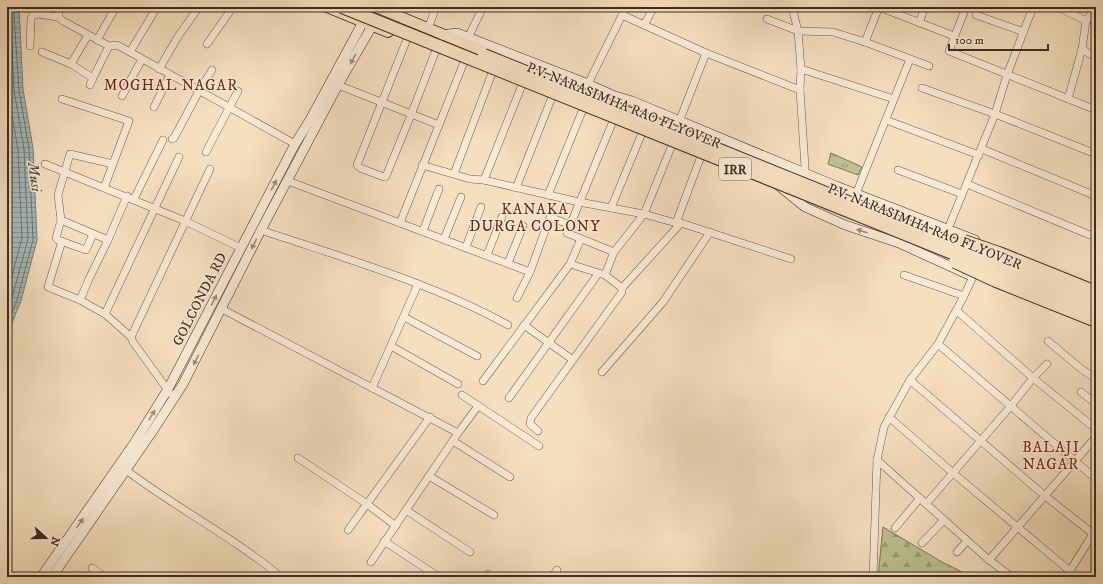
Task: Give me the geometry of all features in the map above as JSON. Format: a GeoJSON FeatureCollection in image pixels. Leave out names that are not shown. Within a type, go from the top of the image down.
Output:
{"type":"FeatureCollection","features":[{"type":"Feature","properties":{"kind":"highway","name":"P.V. NARASIMHA RAO FLYOVER"},"geometry":{"type":"LineString","coordinates":[[342,7],[835,202],[1096,302]]}},
{"type":"Feature","properties":{"kind":"highway","name":"P.V. NARASIMHA RAO FLYOVER"},"geometry":{"type":"LineString","coordinates":[[364,7],[1096,311]]}},
{"type":"Feature","properties":{"kind":"highway"},"geometry":{"type":"LineString","coordinates":[[835,202],[999,253],[1096,292]]}},
{"type":"Feature","properties":{"kind":"highway"},"geometry":{"type":"LineString","coordinates":[[835,202],[987,277],[1096,320]]}},
{"type":"Feature","properties":{"kind":"main road"},"geometry":{"type":"LineString","coordinates":[[327,7],[367,24]]}},
{"type":"Feature","properties":{"kind":"main road","name":"IRR"},"geometry":{"type":"LineString","coordinates":[[376,7],[426,28],[586,87],[678,124],[691,133],[804,176],[852,202],[1041,275],[1096,298]]}},
{"type":"Feature","properties":{"kind":"main road"},"geometry":{"type":"LineString","coordinates":[[390,7],[419,20],[426,28]]}},
{"type":"Feature","properties":{"kind":"main road","name":"IRR"},"geometry":{"type":"LineString","coordinates":[[367,24],[436,50],[672,145],[778,185],[976,272],[1096,320]]}},
{"type":"Feature","properties":{"kind":"main road","name":"GOLCONDA RD"},"geometry":{"type":"LineString","coordinates":[[52,577],[184,384],[261,230],[338,85],[367,24]]}},
{"type":"Feature","properties":{"kind":"main road","name":"GOLCONDA RD"},"geometry":{"type":"LineString","coordinates":[[41,577],[135,442],[168,389],[295,144],[367,24]]}},
{"type":"Feature","properties":{"kind":"main road"},"geometry":{"type":"LineString","coordinates":[[442,34],[456,33],[586,87]]}},
{"type":"Feature","properties":{"kind":"main road"},"geometry":{"type":"LineString","coordinates":[[678,124],[804,176],[856,194],[1021,257],[1041,275]]}},
{"type":"Feature","properties":{"kind":"main road"},"geometry":{"type":"LineString","coordinates":[[685,150],[691,133]]}},
{"type":"Feature","properties":{"kind":"main road"},"geometry":{"type":"LineString","coordinates":[[976,272],[1096,327]]}},
{"type":"Feature","properties":{"kind":"street"},"geometry":{"type":"LineString","coordinates":[[58,17],[60,7]]}},
{"type":"Feature","properties":{"kind":"street"},"geometry":{"type":"LineString","coordinates":[[97,40],[116,7]]}},
{"type":"Feature","properties":{"kind":"street"},"geometry":{"type":"LineString","coordinates":[[130,52],[157,7]]}},
{"type":"Feature","properties":{"kind":"street"},"geometry":{"type":"LineString","coordinates":[[159,69],[179,35],[199,7]]}},
{"type":"Feature","properties":{"kind":"street"},"geometry":{"type":"LineString","coordinates":[[207,44],[233,7]]}},
{"type":"Feature","properties":{"kind":"street"},"geometry":{"type":"LineString","coordinates":[[426,28],[436,7]]}},
{"type":"Feature","properties":{"kind":"street"},"geometry":{"type":"LineString","coordinates":[[468,38],[483,7]]}},
{"type":"Feature","properties":{"kind":"street"},"geometry":{"type":"LineString","coordinates":[[586,87],[626,7]]}},
{"type":"Feature","properties":{"kind":"street"},"geometry":{"type":"LineString","coordinates":[[644,25],[654,7]]}},
{"type":"Feature","properties":{"kind":"street"},"geometry":{"type":"LineString","coordinates":[[792,7],[798,31],[801,68],[800,90],[804,176]]}},
{"type":"Feature","properties":{"kind":"street"},"geometry":{"type":"LineString","coordinates":[[865,42],[879,7],[954,36]]}},
{"type":"Feature","properties":{"kind":"street"},"geometry":{"type":"LineString","coordinates":[[919,23],[925,7]]}},
{"type":"Feature","properties":{"kind":"street"},"geometry":{"type":"LineString","coordinates":[[966,7],[949,51],[1096,110]]}},
{"type":"Feature","properties":{"kind":"street"},"geometry":{"type":"LineString","coordinates":[[948,229],[995,114],[1007,75],[1033,7]]}},
{"type":"Feature","properties":{"kind":"street"},"geometry":{"type":"LineString","coordinates":[[1058,7],[1086,21]]}},
{"type":"Feature","properties":{"kind":"street"},"geometry":{"type":"LineString","coordinates":[[1068,99],[1082,49],[1086,21],[1096,7]]}},
{"type":"Feature","properties":{"kind":"street"},"geometry":{"type":"LineString","coordinates":[[30,46],[32,15],[38,14],[58,17],[109,46],[116,45],[130,52],[295,144]]}},
{"type":"Feature","properties":{"kind":"street"},"geometry":{"type":"LineString","coordinates":[[622,15],[706,53],[800,90]]}},
{"type":"Feature","properties":{"kind":"street"},"geometry":{"type":"LineString","coordinates":[[976,15],[1024,32]]}},
{"type":"Feature","properties":{"kind":"street"},"geometry":{"type":"LineString","coordinates":[[767,19],[798,31],[833,32],[865,42],[929,66]]}},
{"type":"Feature","properties":{"kind":"street"},"geometry":{"type":"LineString","coordinates":[[71,64],[88,35]]}},
{"type":"Feature","properties":{"kind":"street"},"geometry":{"type":"LineString","coordinates":[[407,39],[357,165],[360,168],[384,177],[386,176],[436,50]]}},
{"type":"Feature","properties":{"kind":"street"},"geometry":{"type":"LineString","coordinates":[[90,85],[109,46]]}},
{"type":"Feature","properties":{"kind":"street"},"geometry":{"type":"LineString","coordinates":[[1082,49],[1096,58]]}},
{"type":"Feature","properties":{"kind":"street"},"geometry":{"type":"LineString","coordinates":[[42,52],[71,64],[93,78]]}},
{"type":"Feature","properties":{"kind":"street"},"geometry":{"type":"LineString","coordinates":[[678,124],[706,53]]}},
{"type":"Feature","properties":{"kind":"street"},"geometry":{"type":"LineString","coordinates":[[122,96],[142,59]]}},
{"type":"Feature","properties":{"kind":"street"},"geometry":{"type":"LineString","coordinates":[[856,194],[910,59]]}},
{"type":"Feature","properties":{"kind":"street"},"geometry":{"type":"LineString","coordinates":[[400,223],[464,62]]}},
{"type":"Feature","properties":{"kind":"street"},"geometry":{"type":"LineString","coordinates":[[801,68],[894,99]]}},
{"type":"Feature","properties":{"kind":"street"},"geometry":{"type":"LineString","coordinates":[[172,139],[174,138],[212,70]]}},
{"type":"Feature","properties":{"kind":"street"},"geometry":{"type":"LineString","coordinates":[[454,174],[492,73]]}},
{"type":"Feature","properties":{"kind":"street"},"geometry":{"type":"LineString","coordinates":[[154,107],[170,75]]}},
{"type":"Feature","properties":{"kind":"street"},"geometry":{"type":"LineString","coordinates":[[338,85],[439,126]]}},
{"type":"Feature","properties":{"kind":"street"},"geometry":{"type":"LineString","coordinates":[[484,180],[522,85]]}},
{"type":"Feature","properties":{"kind":"street"},"geometry":{"type":"LineString","coordinates":[[922,88],[995,114],[1096,154]]}},
{"type":"Feature","properties":{"kind":"street"},"geometry":{"type":"LineString","coordinates":[[206,152],[238,92]]}},
{"type":"Feature","properties":{"kind":"street"},"geometry":{"type":"LineString","coordinates":[[516,188],[552,97]]}},
{"type":"Feature","properties":{"kind":"street"},"geometry":{"type":"LineString","coordinates":[[62,99],[129,121],[104,188]]}},
{"type":"Feature","properties":{"kind":"street"},"geometry":{"type":"LineString","coordinates":[[548,195],[583,109]]}},
{"type":"Feature","properties":{"kind":"street"},"geometry":{"type":"LineString","coordinates":[[886,120],[980,152],[1096,196]]}},
{"type":"Feature","properties":{"kind":"street"},"geometry":{"type":"LineString","coordinates":[[613,121],[567,233],[614,252]]}},
{"type":"Feature","properties":{"kind":"street"},"geometry":{"type":"LineString","coordinates":[[611,208],[642,133]]}},
{"type":"Feature","properties":{"kind":"street"},"geometry":{"type":"LineString","coordinates":[[80,300],[88,279],[108,240],[163,140]]}},
{"type":"Feature","properties":{"kind":"street"},"geometry":{"type":"LineString","coordinates":[[509,398],[548,342],[602,274],[614,252],[644,214],[672,145]]}},
{"type":"Feature","properties":{"kind":"street"},"geometry":{"type":"LineString","coordinates":[[93,234],[86,250],[56,238],[61,220],[58,195],[70,154],[113,164]]}},
{"type":"Feature","properties":{"kind":"street"},"geometry":{"type":"LineString","coordinates":[[538,430],[530,424],[531,418],[622,292],[622,288],[678,223],[701,156]]}},
{"type":"Feature","properties":{"kind":"street"},"geometry":{"type":"LineString","coordinates":[[106,314],[179,157]]}},
{"type":"Feature","properties":{"kind":"street"},"geometry":{"type":"LineString","coordinates":[[45,164],[186,221],[241,248]]}},
{"type":"Feature","properties":{"kind":"street"},"geometry":{"type":"LineString","coordinates":[[422,165],[470,179],[484,180],[579,202],[644,214],[710,232],[791,259]]}},
{"type":"Feature","properties":{"kind":"street"},"geometry":{"type":"LineString","coordinates":[[131,337],[210,169]]}},
{"type":"Feature","properties":{"kind":"street"},"geometry":{"type":"LineString","coordinates":[[898,170],[962,194]]}},
{"type":"Feature","properties":{"kind":"street"},"geometry":{"type":"LineString","coordinates":[[288,181],[530,272]]}},
{"type":"Feature","properties":{"kind":"street"},"geometry":{"type":"LineString","coordinates":[[967,184],[1090,235]]}},
{"type":"Feature","properties":{"kind":"street"},"geometry":{"type":"LineString","coordinates":[[423,231],[439,188]]}},
{"type":"Feature","properties":{"kind":"street"},"geometry":{"type":"LineString","coordinates":[[444,239],[462,197]]}},
{"type":"Feature","properties":{"kind":"street"},"geometry":{"type":"LineString","coordinates":[[466,247],[481,207]]}},
{"type":"Feature","properties":{"kind":"street"},"geometry":{"type":"LineString","coordinates":[[487,255],[502,217]]}},
{"type":"Feature","properties":{"kind":"street"},"geometry":{"type":"LineString","coordinates":[[517,298],[530,272],[550,217],[570,225]]}},
{"type":"Feature","properties":{"kind":"street"},"geometry":{"type":"LineString","coordinates":[[61,220],[108,240]]}},
{"type":"Feature","properties":{"kind":"street"},"geometry":{"type":"LineString","coordinates":[[508,263],[523,226]]}},
{"type":"Feature","properties":{"kind":"street"},"geometry":{"type":"LineString","coordinates":[[261,230],[418,284],[478,308],[508,325]]}},
{"type":"Feature","properties":{"kind":"street"},"geometry":{"type":"LineString","coordinates":[[602,372],[663,302],[710,232]]}},
{"type":"Feature","properties":{"kind":"street"},"geometry":{"type":"LineString","coordinates":[[483,381],[570,264],[582,238]]}},
{"type":"Feature","properties":{"kind":"street"},"geometry":{"type":"LineString","coordinates":[[62,241],[48,287],[80,300],[106,314],[131,337],[132,342],[174,399]]}},
{"type":"Feature","properties":{"kind":"street"},"geometry":{"type":"LineString","coordinates":[[570,264],[602,274],[622,288]]}},
{"type":"Feature","properties":{"kind":"street"},"geometry":{"type":"LineString","coordinates":[[873,577],[876,460],[884,427],[910,380],[938,344],[957,311],[976,272]]}},
{"type":"Feature","properties":{"kind":"street"},"geometry":{"type":"LineString","coordinates":[[904,275],[964,296]]}},
{"type":"Feature","properties":{"kind":"street"},"geometry":{"type":"LineString","coordinates":[[372,388],[418,284]]}},
{"type":"Feature","properties":{"kind":"street"},"geometry":{"type":"LineString","coordinates":[[222,309],[458,433]]}},
{"type":"Feature","properties":{"kind":"street"},"geometry":{"type":"LineString","coordinates":[[957,311],[1033,378],[1096,429]]}},
{"type":"Feature","properties":{"kind":"street"},"geometry":{"type":"LineString","coordinates":[[404,316],[477,356]]}},
{"type":"Feature","properties":{"kind":"street"},"geometry":{"type":"LineString","coordinates":[[524,325],[573,360]]}},
{"type":"Feature","properties":{"kind":"street"},"geometry":{"type":"LineString","coordinates":[[1048,341],[1080,368],[1096,379]]}},
{"type":"Feature","properties":{"kind":"street"},"geometry":{"type":"LineString","coordinates":[[938,344],[1096,479]]}},
{"type":"Feature","properties":{"kind":"street"},"geometry":{"type":"LineString","coordinates":[[391,346],[458,384]]}},
{"type":"Feature","properties":{"kind":"street"},"geometry":{"type":"LineString","coordinates":[[926,504],[1010,407],[1033,378],[1047,364]]}},
{"type":"Feature","properties":{"kind":"street"},"geometry":{"type":"LineString","coordinates":[[889,417],[1017,527],[1068,574],[1095,535],[1045,496],[910,380]]}},
{"type":"Feature","properties":{"kind":"street"},"geometry":{"type":"LineString","coordinates":[[1081,392],[1096,404]]}},
{"type":"Feature","properties":{"kind":"street"},"geometry":{"type":"LineString","coordinates":[[462,395],[539,446]]}},
{"type":"Feature","properties":{"kind":"street"},"geometry":{"type":"LineString","coordinates":[[371,562],[458,433],[478,406]]}},
{"type":"Feature","properties":{"kind":"street"},"geometry":{"type":"LineString","coordinates":[[348,530],[430,417]]}},
{"type":"Feature","properties":{"kind":"street"},"geometry":{"type":"LineString","coordinates":[[989,560],[1096,437]]}},
{"type":"Feature","properties":{"kind":"street"},"geometry":{"type":"LineString","coordinates":[[453,441],[510,477]]}},
{"type":"Feature","properties":{"kind":"street"},"geometry":{"type":"LineString","coordinates":[[298,458],[367,504],[396,526]]}},
{"type":"Feature","properties":{"kind":"street"},"geometry":{"type":"LineString","coordinates":[[876,460],[989,560],[1012,577]]}},
{"type":"Feature","properties":{"kind":"street"},"geometry":{"type":"LineString","coordinates":[[126,470],[229,538],[281,577]]}},
{"type":"Feature","properties":{"kind":"street"},"geometry":{"type":"LineString","coordinates":[[429,476],[494,515]]}},
{"type":"Feature","properties":{"kind":"street"},"geometry":{"type":"LineString","coordinates":[[895,528],[920,498]]}},
{"type":"Feature","properties":{"kind":"street"},"geometry":{"type":"LineString","coordinates":[[406,510],[470,552]]}},
{"type":"Feature","properties":{"kind":"street"},"geometry":{"type":"LineString","coordinates":[[922,543],[944,520]]}},
{"type":"Feature","properties":{"kind":"street"},"geometry":{"type":"LineString","coordinates":[[384,541],[439,577]]}},
{"type":"Feature","properties":{"kind":"street"},"geometry":{"type":"LineString","coordinates":[[957,552],[968,541]]}},
{"type":"Feature","properties":{"kind":"street"},"geometry":{"type":"LineString","coordinates":[[92,568],[105,577]]}},
{"type":"Feature","properties":{"kind":"street"},"geometry":{"type":"LineString","coordinates":[[552,577],[557,570]]}},
{"type":"Feature","properties":{"kind":"green space"},"geometry":{"type":"Polygon","coordinates":[[[831,153],[862,167],[858,175],[828,164],[831,153]]]}},
{"type":"Feature","properties":{"kind":"green space"},"geometry":{"type":"Polygon","coordinates":[[[883,527],[942,562],[972,577],[878,577],[883,527]]]}},
{"type":"Feature","properties":{"kind":"water"},"geometry":{"type":"Polygon","coordinates":[[[7,7],[19,7],[23,89],[33,148],[37,240],[21,301],[7,335],[7,7]]]}},
{"type":"Feature","properties":{"kind":"district","name":"MOGHAL NAGAR"},"geometry":{"type":"Point","coordinates":[171,85]}},
{"type":"Feature","properties":{"kind":"district","name":"KANAKA DURGA COLONY"},"geometry":{"type":"Point","coordinates":[535,218]}},
{"type":"Feature","properties":{"kind":"district","name":"BALAJI NAGAR"},"geometry":{"type":"Point","coordinates":[1051,456]}},
{"type":"Feature","properties":{"kind":"water label","name":"Musi"},"geometry":{"type":"Point","coordinates":[35,177]}}]}
